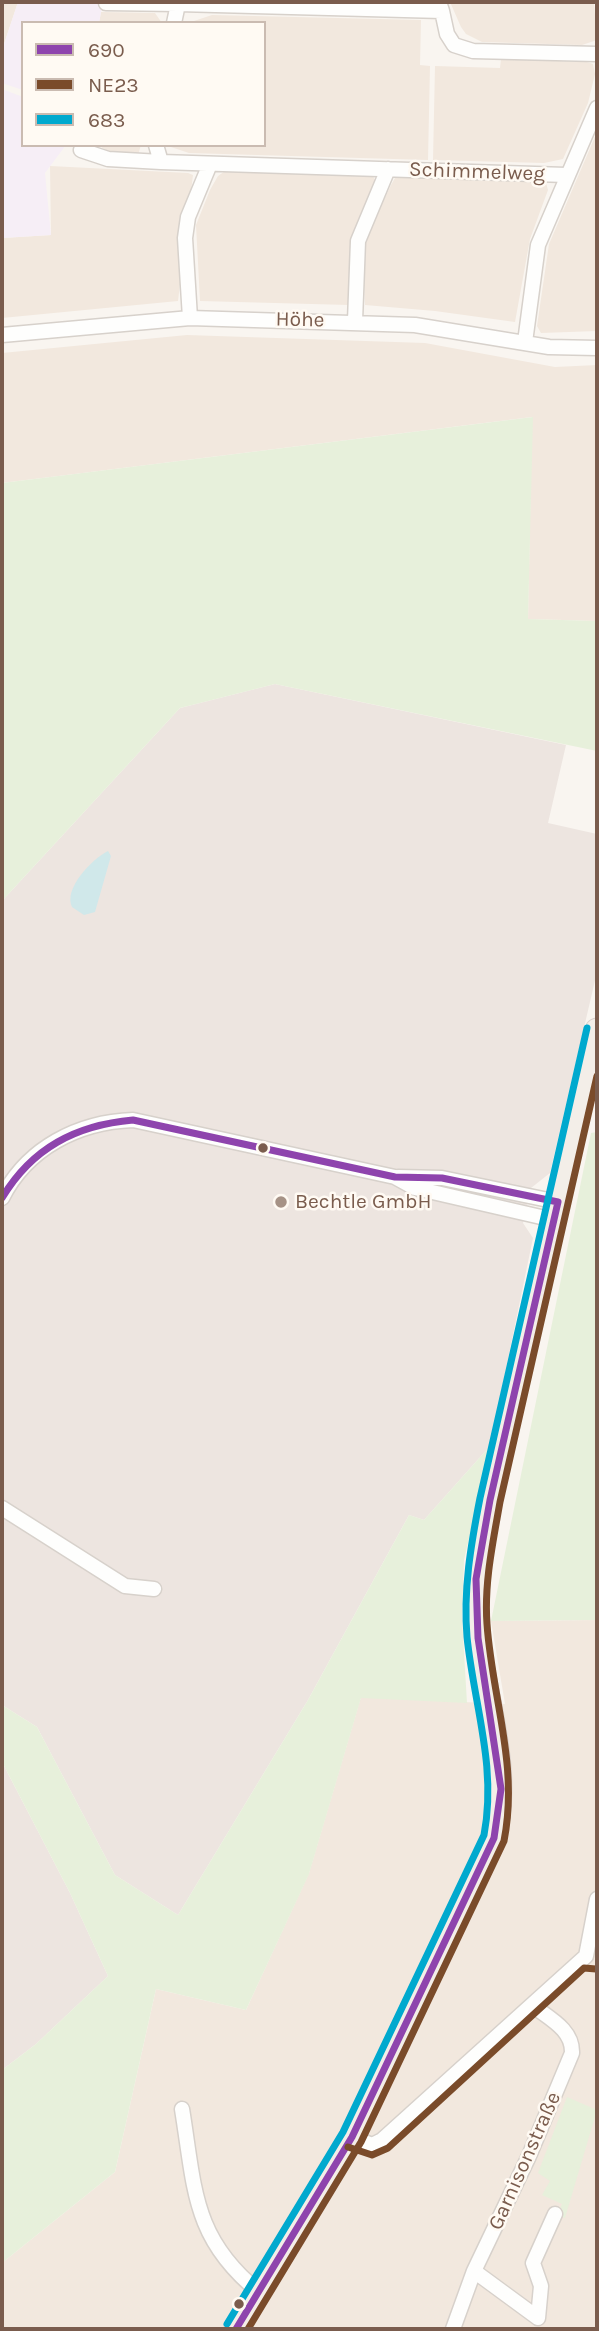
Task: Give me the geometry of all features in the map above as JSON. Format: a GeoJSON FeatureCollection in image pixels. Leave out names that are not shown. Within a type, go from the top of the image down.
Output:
{"type":"FeatureCollection","features":[{"type":"Feature","properties":{"kind":"main road"},"geometry":{"type":"LineString","coordinates":[[236,2329],[352,2137],[482,1868],[498,1825],[501,1789],[478,1638],[476,1579],[490,1500],[597,1030]]}},
{"type":"Feature","properties":{"kind":"street"},"geometry":{"type":"LineString","coordinates":[[106,3],[441,6],[454,45],[473,51],[597,54]]}},
{"type":"Feature","properties":{"kind":"street"},"geometry":{"type":"LineString","coordinates":[[174,21],[178,4]]}},
{"type":"Feature","properties":{"kind":"street"},"geometry":{"type":"LineString","coordinates":[[525,342],[538,245],[597,108]]}},
{"type":"Feature","properties":{"kind":"street"},"geometry":{"type":"LineString","coordinates":[[157,147],[161,162]]}},
{"type":"Feature","properties":{"kind":"street","name":"Schimmelweg"},"geometry":{"type":"LineString","coordinates":[[81,150],[108,159],[161,162],[566,175]]}},
{"type":"Feature","properties":{"kind":"street"},"geometry":{"type":"LineString","coordinates":[[190,317],[185,237],[188,217],[210,164]]}},
{"type":"Feature","properties":{"kind":"street","name":"Schimmelweg"},"geometry":{"type":"LineString","coordinates":[[355,321],[358,241],[388,169]]}},
{"type":"Feature","properties":{"kind":"street","name":"Höhe"},"geometry":{"type":"LineString","coordinates":[[2,335],[190,317],[355,321],[425,326],[525,342],[597,348]]}},
{"type":"Feature","properties":{"kind":"street"},"geometry":{"type":"LineString","coordinates":[[2,1198],[18,1173],[44,1149],[68,1133],[111,1121],[159,1124],[395,1177],[442,1178],[556,1211]]}},
{"type":"Feature","properties":{"kind":"street"},"geometry":{"type":"LineString","coordinates":[[2,1508],[125,1586],[154,1589]]}},
{"type":"Feature","properties":{"kind":"street"},"geometry":{"type":"LineString","coordinates":[[352,2137],[372,2145],[382,2140],[532,2005],[592,1957],[597,1899]]}},
{"type":"Feature","properties":{"kind":"street","name":"Garnisonstraße"},"geometry":{"type":"LineString","coordinates":[[453,2329],[474,2271],[519,2179],[572,2053],[571,2042],[565,2031],[532,2005]]}},
{"type":"Feature","properties":{"kind":"street"},"geometry":{"type":"LineString","coordinates":[[182,2109],[195,2189],[209,2237],[221,2255],[259,2292]]}},
{"type":"Feature","properties":{"kind":"street"},"geometry":{"type":"LineString","coordinates":[[474,2271],[538,2318],[541,2286],[533,2263],[555,2214]]}},
{"type":"Feature","properties":{"kind":"shaded area"},"geometry":{"type":"Polygon","coordinates":[[[2,2],[18,2],[2,50],[2,2]]]}},
{"type":"Feature","properties":{"kind":"shaded area"},"geometry":{"type":"Polygon","coordinates":[[[18,2],[103,2],[99,21],[21,21],[21,89],[2,83],[2,50],[18,2]]]}},
{"type":"Feature","properties":{"kind":"shaded area"},"geometry":{"type":"Polygon","coordinates":[[[450,2],[594,2],[597,40],[582,45],[482,42],[466,34],[450,2]]]}},
{"type":"Feature","properties":{"kind":"shaded area"},"geometry":{"type":"Polygon","coordinates":[[[101,12],[155,13],[161,21],[99,21],[101,12]]]}},
{"type":"Feature","properties":{"kind":"shaded area"},"geometry":{"type":"Polygon","coordinates":[[[212,15],[421,20],[420,65],[430,66],[428,160],[189,153],[171,147],[266,147],[266,21],[194,21],[212,15]]]}},
{"type":"Feature","properties":{"kind":"shaded area"},"geometry":{"type":"Polygon","coordinates":[[[501,59],[593,64],[595,74],[588,103],[563,159],[544,163],[433,160],[435,66],[500,68],[501,59]]]}},
{"type":"Feature","properties":{"kind":"shaded area"},"geometry":{"type":"Polygon","coordinates":[[[2,89],[21,96],[21,147],[64,147],[45,173],[51,235],[2,238],[2,89]]]}},
{"type":"Feature","properties":{"kind":"shaded area"},"geometry":{"type":"Polygon","coordinates":[[[597,132],[597,331],[541,333],[537,326],[549,244],[597,132]]]}},
{"type":"Feature","properties":{"kind":"shaded area"},"geometry":{"type":"Polygon","coordinates":[[[101,147],[140,147],[138,155],[114,155],[101,147]]]}},
{"type":"Feature","properties":{"kind":"shaded area"},"geometry":{"type":"Polygon","coordinates":[[[50,166],[193,175],[178,301],[2,318],[2,238],[51,235],[50,166]]]}},
{"type":"Feature","properties":{"kind":"shaded area"},"geometry":{"type":"Polygon","coordinates":[[[225,171],[373,176],[376,182],[349,305],[200,301],[196,225],[210,190],[218,176],[225,171]]]}},
{"type":"Feature","properties":{"kind":"shaded area"},"geometry":{"type":"Polygon","coordinates":[[[403,175],[540,179],[546,183],[548,190],[530,239],[515,322],[365,305],[363,260],[367,235],[395,178],[403,175]]]}},
{"type":"Feature","properties":{"kind":"shaded area"},"geometry":{"type":"Polygon","coordinates":[[[187,335],[425,343],[555,367],[597,365],[597,621],[528,619],[532,417],[2,483],[2,353],[187,335]]]}},
{"type":"Feature","properties":{"kind":"shaded area"},"geometry":{"type":"Polygon","coordinates":[[[275,684],[566,745],[548,823],[597,834],[597,972],[550,1173],[531,1188],[523,1223],[533,1238],[490,1446],[424,1520],[409,1515],[308,1700],[178,1915],[115,1875],[37,1727],[2,1705],[2,901],[180,708],[275,684]]]}},
{"type":"Feature","properties":{"kind":"shaded area"},"geometry":{"type":"Polygon","coordinates":[[[597,1620],[597,2329],[2,2329],[2,2263],[115,2172],[156,1989],[246,2010],[309,1873],[361,1697],[505,1704],[491,1621],[597,1620]]]}},
{"type":"Feature","properties":{"kind":"shaded area"},"geometry":{"type":"Polygon","coordinates":[[[2,1762],[70,1893],[108,1976],[36,2044],[2,2070],[2,1762]]]}},
{"type":"Feature","properties":{"kind":"green space"},"geometry":{"type":"Polygon","coordinates":[[[533,417],[528,619],[597,621],[597,751],[275,684],[180,708],[2,901],[2,483],[533,417]]]}},
{"type":"Feature","properties":{"kind":"green space"},"geometry":{"type":"Polygon","coordinates":[[[597,1132],[597,1620],[491,1621],[591,1133],[597,1132]]]}},
{"type":"Feature","properties":{"kind":"green space"},"geometry":{"type":"Polygon","coordinates":[[[490,1446],[464,1560],[462,1618],[467,1703],[361,1698],[309,1874],[246,2010],[156,1989],[115,2172],[2,2263],[2,2070],[36,2044],[108,1976],[70,1893],[2,1762],[2,1705],[37,1727],[115,1875],[178,1915],[308,1700],[409,1515],[424,1520],[490,1446]]]}},
{"type":"Feature","properties":{"kind":"green space"},"geometry":{"type":"Polygon","coordinates":[[[567,2097],[597,2110],[565,2218],[557,2215],[562,2204],[542,2195],[550,2181],[538,2173],[567,2097]]]}},
{"type":"Feature","properties":{"kind":"water"},"geometry":{"type":"Polygon","coordinates":[[[108,851],[111,856],[95,912],[84,915],[72,907],[70,900],[75,883],[87,867],[108,851]]]}},
{"type":"Feature","properties":{"kind":"transit line","name":"683"},"geometry":{"type":"LineString","coordinates":[[227,2324],[343,2132],[484,1835],[488,1785],[467,1637],[469,1567],[480,1498],[587,1028]]}},
{"type":"Feature","properties":{"kind":"transit line","name":"NE23"},"geometry":{"type":"LineString","coordinates":[[248,2329],[361,2142],[504,1841],[508,1813],[507,1758],[487,1624],[490,1563],[500,1502],[597,1076]]}},
{"type":"Feature","properties":{"kind":"transit line","name":"690"},"geometry":{"type":"LineString","coordinates":[[2,1198],[27,1165],[57,1142],[93,1127],[133,1120],[395,1177],[442,1178],[558,1202],[490,1500],[476,1579],[478,1638],[501,1789],[494,1838],[352,2137],[236,2329]]}},
{"type":"Feature","properties":{"kind":"transit line","name":"NE23"},"geometry":{"type":"LineString","coordinates":[[348,2147],[372,2155],[388,2148],[584,1968],[596,1969]]}},
{"type":"Feature","properties":{"kind":"place","name":"Bechtle GmbH"},"geometry":{"type":"Point","coordinates":[281,1202]}}]}
